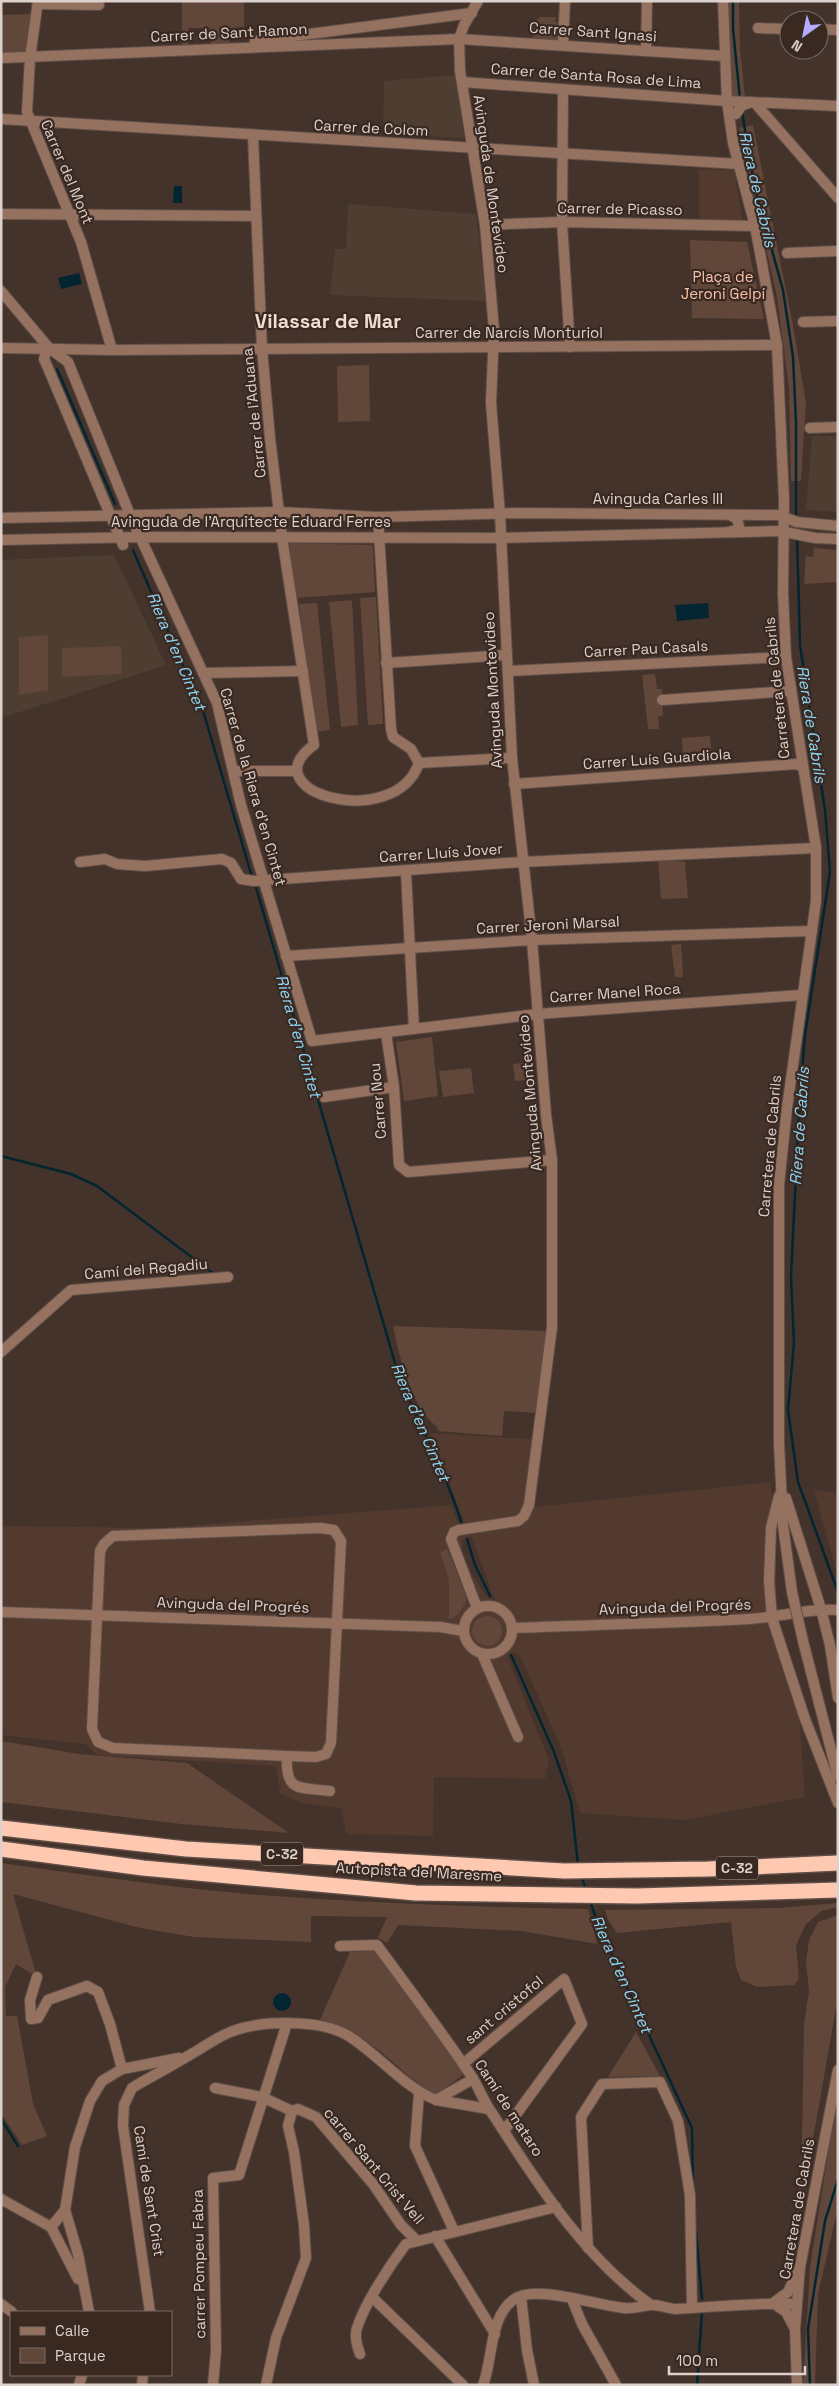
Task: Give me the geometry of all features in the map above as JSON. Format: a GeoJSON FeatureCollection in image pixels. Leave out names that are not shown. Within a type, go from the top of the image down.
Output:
{"type":"FeatureCollection","features":[{"type":"Feature","properties":{"kind":"highway","name":"Autopista del Maresme"},"geometry":{"type":"LineString","coordinates":[[1,1828],[186,1849],[564,1871],[838,1863]]}},
{"type":"Feature","properties":{"kind":"highway","name":"Autopista del Maresme"},"geometry":{"type":"LineString","coordinates":[[1,1849],[143,1868],[416,1892],[637,1896],[838,1890]]}},
{"type":"Feature","properties":{"kind":"street"},"geometry":{"type":"LineString","coordinates":[[459,39],[478,1]]}},
{"type":"Feature","properties":{"kind":"street"},"geometry":{"type":"LineString","coordinates":[[564,44],[565,1]]}},
{"type":"Feature","properties":{"kind":"street"},"geometry":{"type":"LineString","coordinates":[[646,52],[647,1]]}},
{"type":"Feature","properties":{"kind":"street","name":"Carretera de Cabrils"},"geometry":{"type":"LineString","coordinates":[[723,1],[724,56],[729,114],[739,164],[755,226],[778,345],[785,516],[798,531],[783,593],[786,657],[801,766],[816,848],[816,901],[802,995],[779,1185],[779,1442],[784,1524],[792,1592],[838,1777]]}},
{"type":"Feature","properties":{"kind":"street"},"geometry":{"type":"LineString","coordinates":[[38,3],[99,5]]}},
{"type":"Feature","properties":{"kind":"street","name":"Carrer del Mont"},"geometry":{"type":"LineString","coordinates":[[38,3],[30,58],[27,112],[68,215],[81,242],[112,350]]}},
{"type":"Feature","properties":{"kind":"street"},"geometry":{"type":"LineString","coordinates":[[248,47],[254,41],[293,34],[472,13]]}},
{"type":"Feature","properties":{"kind":"street"},"geometry":{"type":"LineString","coordinates":[[758,28],[779,29]]}},
{"type":"Feature","properties":{"kind":"street","name":"Carrer Sant Ignasi"},"geometry":{"type":"LineString","coordinates":[[459,39],[564,44],[646,52],[724,56]]}},
{"type":"Feature","properties":{"kind":"street","name":"Carrer de Sant Ramon"},"geometry":{"type":"LineString","coordinates":[[1,58],[459,39]]}},
{"type":"Feature","properties":{"kind":"street","name":"Avinguda de Montevideo"},"geometry":{"type":"LineString","coordinates":[[459,39],[462,82],[485,225],[494,348],[492,403],[500,514]]}},
{"type":"Feature","properties":{"kind":"street","name":"Carrer de Santa Rosa de Lima"},"geometry":{"type":"LineString","coordinates":[[462,82],[753,103],[838,106]]}},
{"type":"Feature","properties":{"kind":"street"},"geometry":{"type":"LineString","coordinates":[[563,90],[561,154],[562,222],[570,347]]}},
{"type":"Feature","properties":{"kind":"street"},"geometry":{"type":"LineString","coordinates":[[729,114],[736,114],[741,106],[753,103],[838,198]]}},
{"type":"Feature","properties":{"kind":"street","name":"Carrer de Colom"},"geometry":{"type":"LineString","coordinates":[[1,119],[253,136],[739,164]]}},
{"type":"Feature","properties":{"kind":"street","name":"Carrer de l'Aduana"},"geometry":{"type":"LineString","coordinates":[[253,136],[262,349],[282,536],[314,744],[305,751],[298,761],[296,771]]}},
{"type":"Feature","properties":{"kind":"street"},"geometry":{"type":"LineString","coordinates":[[1,214],[256,216]]}},
{"type":"Feature","properties":{"kind":"street","name":"Carrer de Picasso"},"geometry":{"type":"LineString","coordinates":[[485,225],[562,222],[755,226]]}},
{"type":"Feature","properties":{"kind":"street"},"geometry":{"type":"LineString","coordinates":[[787,253],[838,251]]}},
{"type":"Feature","properties":{"kind":"street","name":"Carrer de la Riera d'en Cintet"},"geometry":{"type":"LineString","coordinates":[[1,291],[48,348],[68,362],[130,514],[217,703],[241,805],[312,1041]]}},
{"type":"Feature","properties":{"kind":"street"},"geometry":{"type":"LineString","coordinates":[[803,322],[838,321]]}},
{"type":"Feature","properties":{"kind":"street","name":"Carrer de Narcís Monturiol"},"geometry":{"type":"LineString","coordinates":[[1,348],[112,350],[778,345]]}},
{"type":"Feature","properties":{"kind":"street"},"geometry":{"type":"LineString","coordinates":[[48,348],[44,359],[122,541]]}},
{"type":"Feature","properties":{"kind":"street"},"geometry":{"type":"LineString","coordinates":[[810,428],[838,427]]}},
{"type":"Feature","properties":{"kind":"street","name":"Avinguda de l'Arquitecte Eduard Ferres"},"geometry":{"type":"LineString","coordinates":[[1,518],[279,512],[378,516],[500,514]]}},
{"type":"Feature","properties":{"kind":"street","name":"Avinguda Carles III"},"geometry":{"type":"LineString","coordinates":[[500,514],[785,516],[797,522],[813,524]]}},
{"type":"Feature","properties":{"kind":"street","name":"Avinguda Montevideo"},"geometry":{"type":"LineString","coordinates":[[477,1608],[452,1539],[454,1532],[459,1530],[518,1521],[524,1516],[529,1505],[552,1327],[552,1160],[546,1115],[532,940],[514,784],[500,514]]}},
{"type":"Feature","properties":{"kind":"street"},"geometry":{"type":"LineString","coordinates":[[728,532],[737,530],[739,526],[737,519],[730,515]]}},
{"type":"Feature","properties":{"kind":"street"},"geometry":{"type":"LineString","coordinates":[[378,516],[391,730],[393,736],[411,749],[419,763]]}},
{"type":"Feature","properties":{"kind":"street"},"geometry":{"type":"LineString","coordinates":[[798,531],[813,524],[838,526]]}},
{"type":"Feature","properties":{"kind":"street"},"geometry":{"type":"LineString","coordinates":[[501,538],[798,531],[838,539]]}},
{"type":"Feature","properties":{"kind":"street","name":"Avinguda de l'Arquitecte Eduard Ferres"},"geometry":{"type":"LineString","coordinates":[[1,540],[122,541],[142,537],[282,536],[501,538]]}},
{"type":"Feature","properties":{"kind":"street"},"geometry":{"type":"LineString","coordinates":[[386,663],[507,655]]}},
{"type":"Feature","properties":{"kind":"street","name":"Carrer Pau Casals"},"geometry":{"type":"LineString","coordinates":[[508,671],[786,657]]}},
{"type":"Feature","properties":{"kind":"street"},"geometry":{"type":"LineString","coordinates":[[204,673],[303,671]]}},
{"type":"Feature","properties":{"kind":"street"},"geometry":{"type":"LineString","coordinates":[[662,700],[791,691]]}},
{"type":"Feature","properties":{"kind":"street"},"geometry":{"type":"LineString","coordinates":[[419,763],[512,758]]}},
{"type":"Feature","properties":{"kind":"street"},"geometry":{"type":"LineString","coordinates":[[234,771],[296,771],[300,781],[312,790],[327,797],[354,802],[389,794],[410,780],[419,763]]}},
{"type":"Feature","properties":{"kind":"street","name":"Carrer Luís Guardiola"},"geometry":{"type":"LineString","coordinates":[[514,784],[786,765],[801,766]]}},
{"type":"Feature","properties":{"kind":"street","name":"Carrer Lluís Jover"},"geometry":{"type":"LineString","coordinates":[[80,862],[105,859],[117,864],[145,866],[222,859],[231,863],[241,879],[263,880],[319,875],[406,872],[522,862],[816,848]]}},
{"type":"Feature","properties":{"kind":"street"},"geometry":{"type":"LineString","coordinates":[[406,872],[414,1029]]}},
{"type":"Feature","properties":{"kind":"street","name":"Carrer Jeroni Marsal"},"geometry":{"type":"LineString","coordinates":[[286,956],[532,940],[812,931]]}},
{"type":"Feature","properties":{"kind":"street","name":"Carrer Manel Roca"},"geometry":{"type":"LineString","coordinates":[[312,1041],[538,1014],[802,995]]}},
{"type":"Feature","properties":{"kind":"street","name":"Carrer Nou"},"geometry":{"type":"LineString","coordinates":[[386,1033],[394,1087],[399,1166],[408,1172],[552,1160]]}},
{"type":"Feature","properties":{"kind":"street"},"geometry":{"type":"LineString","coordinates":[[324,1096],[394,1087]]}},
{"type":"Feature","properties":{"kind":"street","name":"Camí del Regadiu"},"geometry":{"type":"LineString","coordinates":[[1,1352],[71,1290],[228,1277]]}},
{"type":"Feature","properties":{"kind":"street"},"geometry":{"type":"LineString","coordinates":[[781,1485],[821,1609],[830,1644],[838,1698]]}},
{"type":"Feature","properties":{"kind":"street"},"geometry":{"type":"LineString","coordinates":[[781,1485],[771,1528],[770,1581],[772,1618],[805,1719],[838,1803]]}},
{"type":"Feature","properties":{"kind":"street"},"geometry":{"type":"LineString","coordinates":[[321,1528],[334,1530],[342,1541],[337,1624],[331,1744],[326,1754],[287,1756],[113,1748],[98,1742],[92,1729],[100,1551],[104,1544],[113,1536],[321,1528]]}},
{"type":"Feature","properties":{"kind":"street"},"geometry":{"type":"LineString","coordinates":[[482,1654],[494,1654],[503,1649],[511,1639],[513,1628],[510,1619],[498,1607],[488,1605],[477,1608],[468,1616],[463,1631],[467,1643],[482,1654],[518,1737]]}},
{"type":"Feature","properties":{"kind":"street","name":"Avinguda del Progrés"},"geometry":{"type":"LineString","coordinates":[[513,1628],[772,1618],[821,1609],[837,1610]]}},
{"type":"Feature","properties":{"kind":"street","name":"Avinguda del Progrés"},"geometry":{"type":"LineString","coordinates":[[1,1612],[440,1627],[463,1631]]}},
{"type":"Feature","properties":{"kind":"street"},"geometry":{"type":"LineString","coordinates":[[287,1756],[287,1775],[290,1782],[296,1786],[330,1791]]}},
{"type":"Feature","properties":{"kind":"street","name":"Camí de mataro"},"geometry":{"type":"LineString","coordinates":[[340,1946],[377,1945],[473,2078],[489,2109],[556,2207],[588,2248],[630,2290],[651,2305]]}},
{"type":"Feature","properties":{"kind":"street"},"geometry":{"type":"LineString","coordinates":[[37,1977],[30,2000],[31,2019],[35,2020],[48,2000],[87,1986],[98,1992],[110,2024],[122,2069]]}},
{"type":"Feature","properties":{"kind":"street","name":"sant cristofol"},"geometry":{"type":"LineString","coordinates":[[462,2064],[564,1979],[582,2024],[504,2131]]}},
{"type":"Feature","properties":{"kind":"street","name":"Camí de Sant Crist"},"geometry":{"type":"LineString","coordinates":[[150,2311],[123,2126],[124,2105],[132,2088],[229,2032],[251,2027],[287,2023],[319,2025],[346,2035],[385,2063],[419,2093],[436,2100],[489,2109]]}},
{"type":"Feature","properties":{"kind":"street","name":"carrer Pompeu Fabra"},"geometry":{"type":"LineString","coordinates":[[213,2385],[216,2351],[212,2178],[239,2175],[262,2097],[287,2023]]}},
{"type":"Feature","properties":{"kind":"street"},"geometry":{"type":"LineString","coordinates":[[89,2311],[66,2210],[74,2147],[90,2102],[102,2081],[122,2069],[188,2057]]}},
{"type":"Feature","properties":{"kind":"street","name":"Carretera de Cabrils"},"geometry":{"type":"LineString","coordinates":[[797,2385],[795,2329],[800,2267],[838,2070]]}},
{"type":"Feature","properties":{"kind":"street"},"geometry":{"type":"LineString","coordinates":[[436,2100],[473,2078]]}},
{"type":"Feature","properties":{"kind":"street"},"geometry":{"type":"LineString","coordinates":[[588,2248],[583,2111],[602,2084],[660,2082],[678,2121],[690,2195],[692,2308]]}},
{"type":"Feature","properties":{"kind":"street","name":"carrer Sant Crist Vell"},"geometry":{"type":"LineString","coordinates":[[215,2088],[262,2097],[292,2110],[298,2109],[316,2117],[373,2184],[401,2225],[416,2240]]}},
{"type":"Feature","properties":{"kind":"street"},"geometry":{"type":"LineString","coordinates":[[419,2093],[415,2146],[454,2231]]}},
{"type":"Feature","properties":{"kind":"street"},"geometry":{"type":"LineString","coordinates":[[266,2385],[276,2338],[306,2258],[304,2225],[294,2152],[288,2126],[288,2117],[292,2110]]}},
{"type":"Feature","properties":{"kind":"street"},"geometry":{"type":"LineString","coordinates":[[1,2199],[50,2227],[78,2279],[82,2280]]}},
{"type":"Feature","properties":{"kind":"street"},"geometry":{"type":"LineString","coordinates":[[360,2354],[356,2345],[356,2329],[372,2297],[406,2244],[556,2207]]}},
{"type":"Feature","properties":{"kind":"street"},"geometry":{"type":"LineString","coordinates":[[50,2227],[66,2210]]}},
{"type":"Feature","properties":{"kind":"street"},"geometry":{"type":"LineString","coordinates":[[435,2236],[495,2334]]}},
{"type":"Feature","properties":{"kind":"street"},"geometry":{"type":"LineString","coordinates":[[65,2254],[76,2248]]}},
{"type":"Feature","properties":{"kind":"street"},"geometry":{"type":"LineString","coordinates":[[773,2303],[788,2292],[800,2267]]}},
{"type":"Feature","properties":{"kind":"street"},"geometry":{"type":"LineString","coordinates":[[483,2385],[488,2373],[495,2334],[501,2315],[513,2300],[521,2297],[542,2295],[625,2309],[651,2305],[673,2309],[773,2303],[798,2304]]}},
{"type":"Feature","properties":{"kind":"street"},"geometry":{"type":"LineString","coordinates":[[372,2297],[463,2385]]}},
{"type":"Feature","properties":{"kind":"street"},"geometry":{"type":"LineString","coordinates":[[521,2297],[527,2350],[534,2385]]}},
{"type":"Feature","properties":{"kind":"street"},"geometry":{"type":"LineString","coordinates":[[572,2299],[582,2324],[616,2385]]}},
{"type":"Feature","properties":{"kind":"street"},"geometry":{"type":"LineString","coordinates":[[773,2303],[786,2312],[795,2329]]}},
{"type":"Feature","properties":{"kind":"shaded area"},"geometry":{"type":"Polygon","coordinates":[[[455,75],[464,138],[383,134],[384,81],[455,75]]]}},
{"type":"Feature","properties":{"kind":"shaded area"},"geometry":{"type":"Polygon","coordinates":[[[699,169],[734,170],[743,222],[699,221],[699,169]]]}},
{"type":"Feature","properties":{"kind":"shaded area"},"geometry":{"type":"Polygon","coordinates":[[[348,204],[476,214],[486,301],[330,295],[335,249],[346,249],[348,204]]]}},
{"type":"Feature","properties":{"kind":"shaded area"},"geometry":{"type":"Polygon","coordinates":[[[812,436],[838,436],[838,512],[806,510],[812,436]]]}},
{"type":"Feature","properties":{"kind":"shaded area"},"geometry":{"type":"Polygon","coordinates":[[[114,555],[166,665],[1,718],[1,560],[114,555]]]}},
{"type":"Feature","properties":{"kind":"shaded area"},"geometry":{"type":"Polygon","coordinates":[[[430,1433],[543,1440],[533,1507],[771,1482],[776,1546],[776,1607],[799,1713],[805,1797],[685,1820],[580,1813],[561,1747],[520,1656],[515,1652],[507,1656],[549,1760],[545,1779],[434,1777],[433,1836],[346,1834],[341,1808],[301,1803],[280,1793],[276,1766],[97,1755],[85,1744],[1,1735],[1,1526],[159,1528],[451,1505],[458,1523],[464,1521],[430,1433]],[[471,1536],[463,1540],[462,1548],[472,1575],[487,1597],[495,1600],[471,1536]]]}},
{"type":"Feature","properties":{"kind":"shaded area"},"geometry":{"type":"Polygon","coordinates":[[[814,1490],[838,1493],[838,1577],[814,1490]]]}},
{"type":"Feature","properties":{"kind":"green space"},"geometry":{"type":"Polygon","coordinates":[[[182,1],[244,1],[244,27],[229,28],[229,44],[211,44],[210,28],[188,28],[188,46],[182,46],[182,1]]]}},
{"type":"Feature","properties":{"kind":"green space"},"geometry":{"type":"Polygon","coordinates":[[[727,1],[739,1],[740,49],[745,97],[732,97],[727,1]]]}},
{"type":"Feature","properties":{"kind":"green space"},"geometry":{"type":"Polygon","coordinates":[[[31,14],[29,52],[1,53],[1,15],[31,14]]]}},
{"type":"Feature","properties":{"kind":"green space"},"geometry":{"type":"Polygon","coordinates":[[[539,17],[556,17],[555,22],[560,22],[559,42],[533,40],[534,20],[539,19],[539,17]]]}},
{"type":"Feature","properties":{"kind":"green space"},"geometry":{"type":"Polygon","coordinates":[[[753,125],[793,325],[806,402],[801,481],[791,481],[789,389],[777,297],[739,128],[753,125]]]}},
{"type":"Feature","properties":{"kind":"green space","name":"Plaça de Jeroni Gelpí"},"geometry":{"type":"Polygon","coordinates":[[[690,240],[747,242],[764,319],[692,318],[690,240]]]}},
{"type":"Feature","properties":{"kind":"green space"},"geometry":{"type":"Polygon","coordinates":[[[369,365],[370,421],[338,422],[337,366],[369,365]]]}},
{"type":"Feature","properties":{"kind":"green space"},"geometry":{"type":"Polygon","coordinates":[[[289,543],[371,545],[373,547],[375,592],[296,598],[289,543]]]}},
{"type":"Feature","properties":{"kind":"green space"},"geometry":{"type":"Polygon","coordinates":[[[814,548],[838,550],[838,582],[804,584],[806,556],[813,557],[814,548]]]}},
{"type":"Feature","properties":{"kind":"green space"},"geometry":{"type":"Polygon","coordinates":[[[376,597],[383,724],[368,725],[360,598],[376,597]]]}},
{"type":"Feature","properties":{"kind":"green space"},"geometry":{"type":"Polygon","coordinates":[[[352,600],[358,725],[341,727],[329,602],[352,600]]]}},
{"type":"Feature","properties":{"kind":"green space"},"geometry":{"type":"Polygon","coordinates":[[[317,603],[330,730],[315,732],[299,604],[317,603]]]}},
{"type":"Feature","properties":{"kind":"green space"},"geometry":{"type":"Polygon","coordinates":[[[48,635],[48,690],[19,695],[19,637],[48,635]]]}},
{"type":"Feature","properties":{"kind":"green space"},"geometry":{"type":"Polygon","coordinates":[[[121,646],[122,674],[62,677],[62,648],[121,646]]]}},
{"type":"Feature","properties":{"kind":"green space"},"geometry":{"type":"Polygon","coordinates":[[[655,674],[657,689],[662,689],[663,716],[658,716],[659,729],[648,729],[642,675],[655,674]]]}},
{"type":"Feature","properties":{"kind":"green space"},"geometry":{"type":"Polygon","coordinates":[[[710,736],[712,760],[683,762],[682,738],[710,736]]]}},
{"type":"Feature","properties":{"kind":"green space"},"geometry":{"type":"Polygon","coordinates":[[[658,859],[685,862],[688,898],[661,899],[658,859]]]}},
{"type":"Feature","properties":{"kind":"green space"},"geometry":{"type":"Polygon","coordinates":[[[681,944],[683,973],[682,977],[675,977],[671,945],[681,944]]]}},
{"type":"Feature","properties":{"kind":"green space"},"geometry":{"type":"Polygon","coordinates":[[[432,1037],[438,1096],[404,1101],[396,1042],[432,1037]]]}},
{"type":"Feature","properties":{"kind":"green space"},"geometry":{"type":"Polygon","coordinates":[[[533,1062],[534,1079],[515,1081],[513,1064],[533,1062]]]}},
{"type":"Feature","properties":{"kind":"green space"},"geometry":{"type":"Polygon","coordinates":[[[471,1068],[474,1093],[443,1097],[439,1071],[471,1068]]]}},
{"type":"Feature","properties":{"kind":"green space"},"geometry":{"type":"Polygon","coordinates":[[[393,1326],[547,1331],[538,1413],[504,1411],[502,1436],[438,1431],[413,1394],[403,1366],[393,1326]]]}},
{"type":"Feature","properties":{"kind":"green space"},"geometry":{"type":"Polygon","coordinates":[[[447,1549],[467,1598],[460,1611],[449,1619],[449,1580],[440,1552],[447,1549]]]}},
{"type":"Feature","properties":{"kind":"green space"},"geometry":{"type":"Polygon","coordinates":[[[487,1616],[498,1620],[502,1631],[498,1642],[487,1646],[476,1642],[472,1631],[476,1620],[487,1616]]]}},
{"type":"Feature","properties":{"kind":"green space"},"geometry":{"type":"Polygon","coordinates":[[[1,1741],[79,1754],[187,1763],[289,1833],[181,1824],[1,1802],[1,1741]]]}},
{"type":"Feature","properties":{"kind":"green space"},"geometry":{"type":"Polygon","coordinates":[[[1,1863],[162,1885],[260,1895],[424,1904],[588,1909],[597,1944],[521,1931],[398,1925],[387,1943],[378,1937],[387,1917],[311,1916],[311,1942],[194,1937],[140,1928],[13,1894],[37,1977],[16,1964],[5,1987],[6,2016],[17,2016],[33,2104],[47,2136],[22,2145],[1,2113],[1,1863]]]}},
{"type":"Feature","properties":{"kind":"green space"},"geometry":{"type":"Polygon","coordinates":[[[838,1903],[838,1907],[822,1911],[806,1924],[796,1945],[799,1979],[794,1985],[757,1987],[741,1980],[736,1967],[731,1922],[617,1933],[608,1920],[605,1910],[778,1908],[838,1903]]]}},
{"type":"Feature","properties":{"kind":"green space"},"geometry":{"type":"Polygon","coordinates":[[[838,1915],[838,1997],[797,2219],[802,2144],[804,2023],[809,1991],[806,1962],[809,1940],[818,1922],[838,1915]]]}},
{"type":"Feature","properties":{"kind":"green space"},"geometry":{"type":"Polygon","coordinates":[[[374,1951],[407,1992],[464,2074],[437,2094],[417,2082],[364,2040],[339,2026],[320,2020],[350,1952],[374,1951]]]}},
{"type":"Feature","properties":{"kind":"green space"},"geometry":{"type":"Polygon","coordinates":[[[636,2032],[660,2076],[608,2077],[636,2032]]]}},
{"type":"Feature","properties":{"kind":"green space"},"geometry":{"type":"Polygon","coordinates":[[[838,2091],[838,2208],[818,2294],[815,2385],[803,2385],[810,2267],[838,2091]]]}},
{"type":"Feature","properties":{"kind":"water"},"geometry":{"type":"Polygon","coordinates":[[[174,186],[182,186],[182,203],[173,203],[174,186]]]}},
{"type":"Feature","properties":{"kind":"water"},"geometry":{"type":"Polygon","coordinates":[[[79,273],[82,284],[61,289],[58,278],[79,273]]]}},
{"type":"Feature","properties":{"kind":"water"},"geometry":{"type":"Polygon","coordinates":[[[708,603],[709,618],[677,621],[675,605],[708,603]]]}},
{"type":"Feature","properties":{"kind":"water"},"geometry":{"type":"Polygon","coordinates":[[[282,1993],[288,1996],[291,2002],[288,2008],[282,2011],[276,2008],[273,2002],[276,1996],[282,1993]]]}},
{"type":"Feature","properties":{"kind":"waterway","name":"Riera de Cabrils"},"geometry":{"type":"LineString","coordinates":[[733,1],[733,29],[740,99]]}},
{"type":"Feature","properties":{"kind":"waterway","name":"Riera de Cabrils"},"geometry":{"type":"LineString","coordinates":[[742,112],[755,189],[783,290],[793,357],[796,422],[796,518]]}},
{"type":"Feature","properties":{"kind":"waterway","name":"Riera d'en Cintet"},"geometry":{"type":"LineString","coordinates":[[57,369],[115,504]]}},
{"type":"Feature","properties":{"kind":"waterway","name":"Riera de Cabrils"},"geometry":{"type":"LineString","coordinates":[[797,536],[800,645],[825,810],[830,872],[805,1035],[799,1112],[791,1277],[794,1343],[788,1410],[798,1482],[838,1592]]}},
{"type":"Feature","properties":{"kind":"waterway","name":"Riera d'en Cintet"},"geometry":{"type":"LineString","coordinates":[[133,550],[204,714],[252,877]]}},
{"type":"Feature","properties":{"kind":"waterway","name":"Riera d'en Cintet"},"geometry":{"type":"LineString","coordinates":[[255,884],[400,1380],[441,1469],[462,1524]]}},
{"type":"Feature","properties":{"kind":"waterway"},"geometry":{"type":"LineString","coordinates":[[1,1156],[71,1174],[97,1186],[214,1274]]}},
{"type":"Feature","properties":{"kind":"waterway","name":"Riera d'en Cintet"},"geometry":{"type":"LineString","coordinates":[[467,1539],[475,1565],[490,1596]]}},
{"type":"Feature","properties":{"kind":"waterway","name":"Riera d'en Cintet"},"geometry":{"type":"LineString","coordinates":[[511,1655],[554,1752],[571,1801],[578,1865]]}},
{"type":"Feature","properties":{"kind":"waterway","name":"Riera d'en Cintet"},"geometry":{"type":"LineString","coordinates":[[582,1877],[586,1891]]}},
{"type":"Feature","properties":{"kind":"waterway","name":"Riera d'en Cintet"},"geometry":{"type":"LineString","coordinates":[[590,1901],[599,1927],[692,2128],[693,2185]]}},
{"type":"Feature","properties":{"kind":"waterway"},"geometry":{"type":"LineString","coordinates":[[1,2119],[18,2146]]}},
{"type":"Feature","properties":{"kind":"waterway","name":"Riera de Cabrils"},"geometry":{"type":"LineString","coordinates":[[810,2385],[808,2329],[825,2221],[838,2179]]}},
{"type":"Feature","properties":{"kind":"waterway","name":"Riera d'en Cintet"},"geometry":{"type":"LineString","coordinates":[[696,2233],[702,2299]]}},
{"type":"Feature","properties":{"kind":"waterway","name":"Riera d'en Cintet"},"geometry":{"type":"LineString","coordinates":[[697,2385],[702,2312]]}},
{"type":"Feature","properties":{"kind":"district","name":"Vilassar de Mar"},"geometry":{"type":"Point","coordinates":[328,321]}}]}
